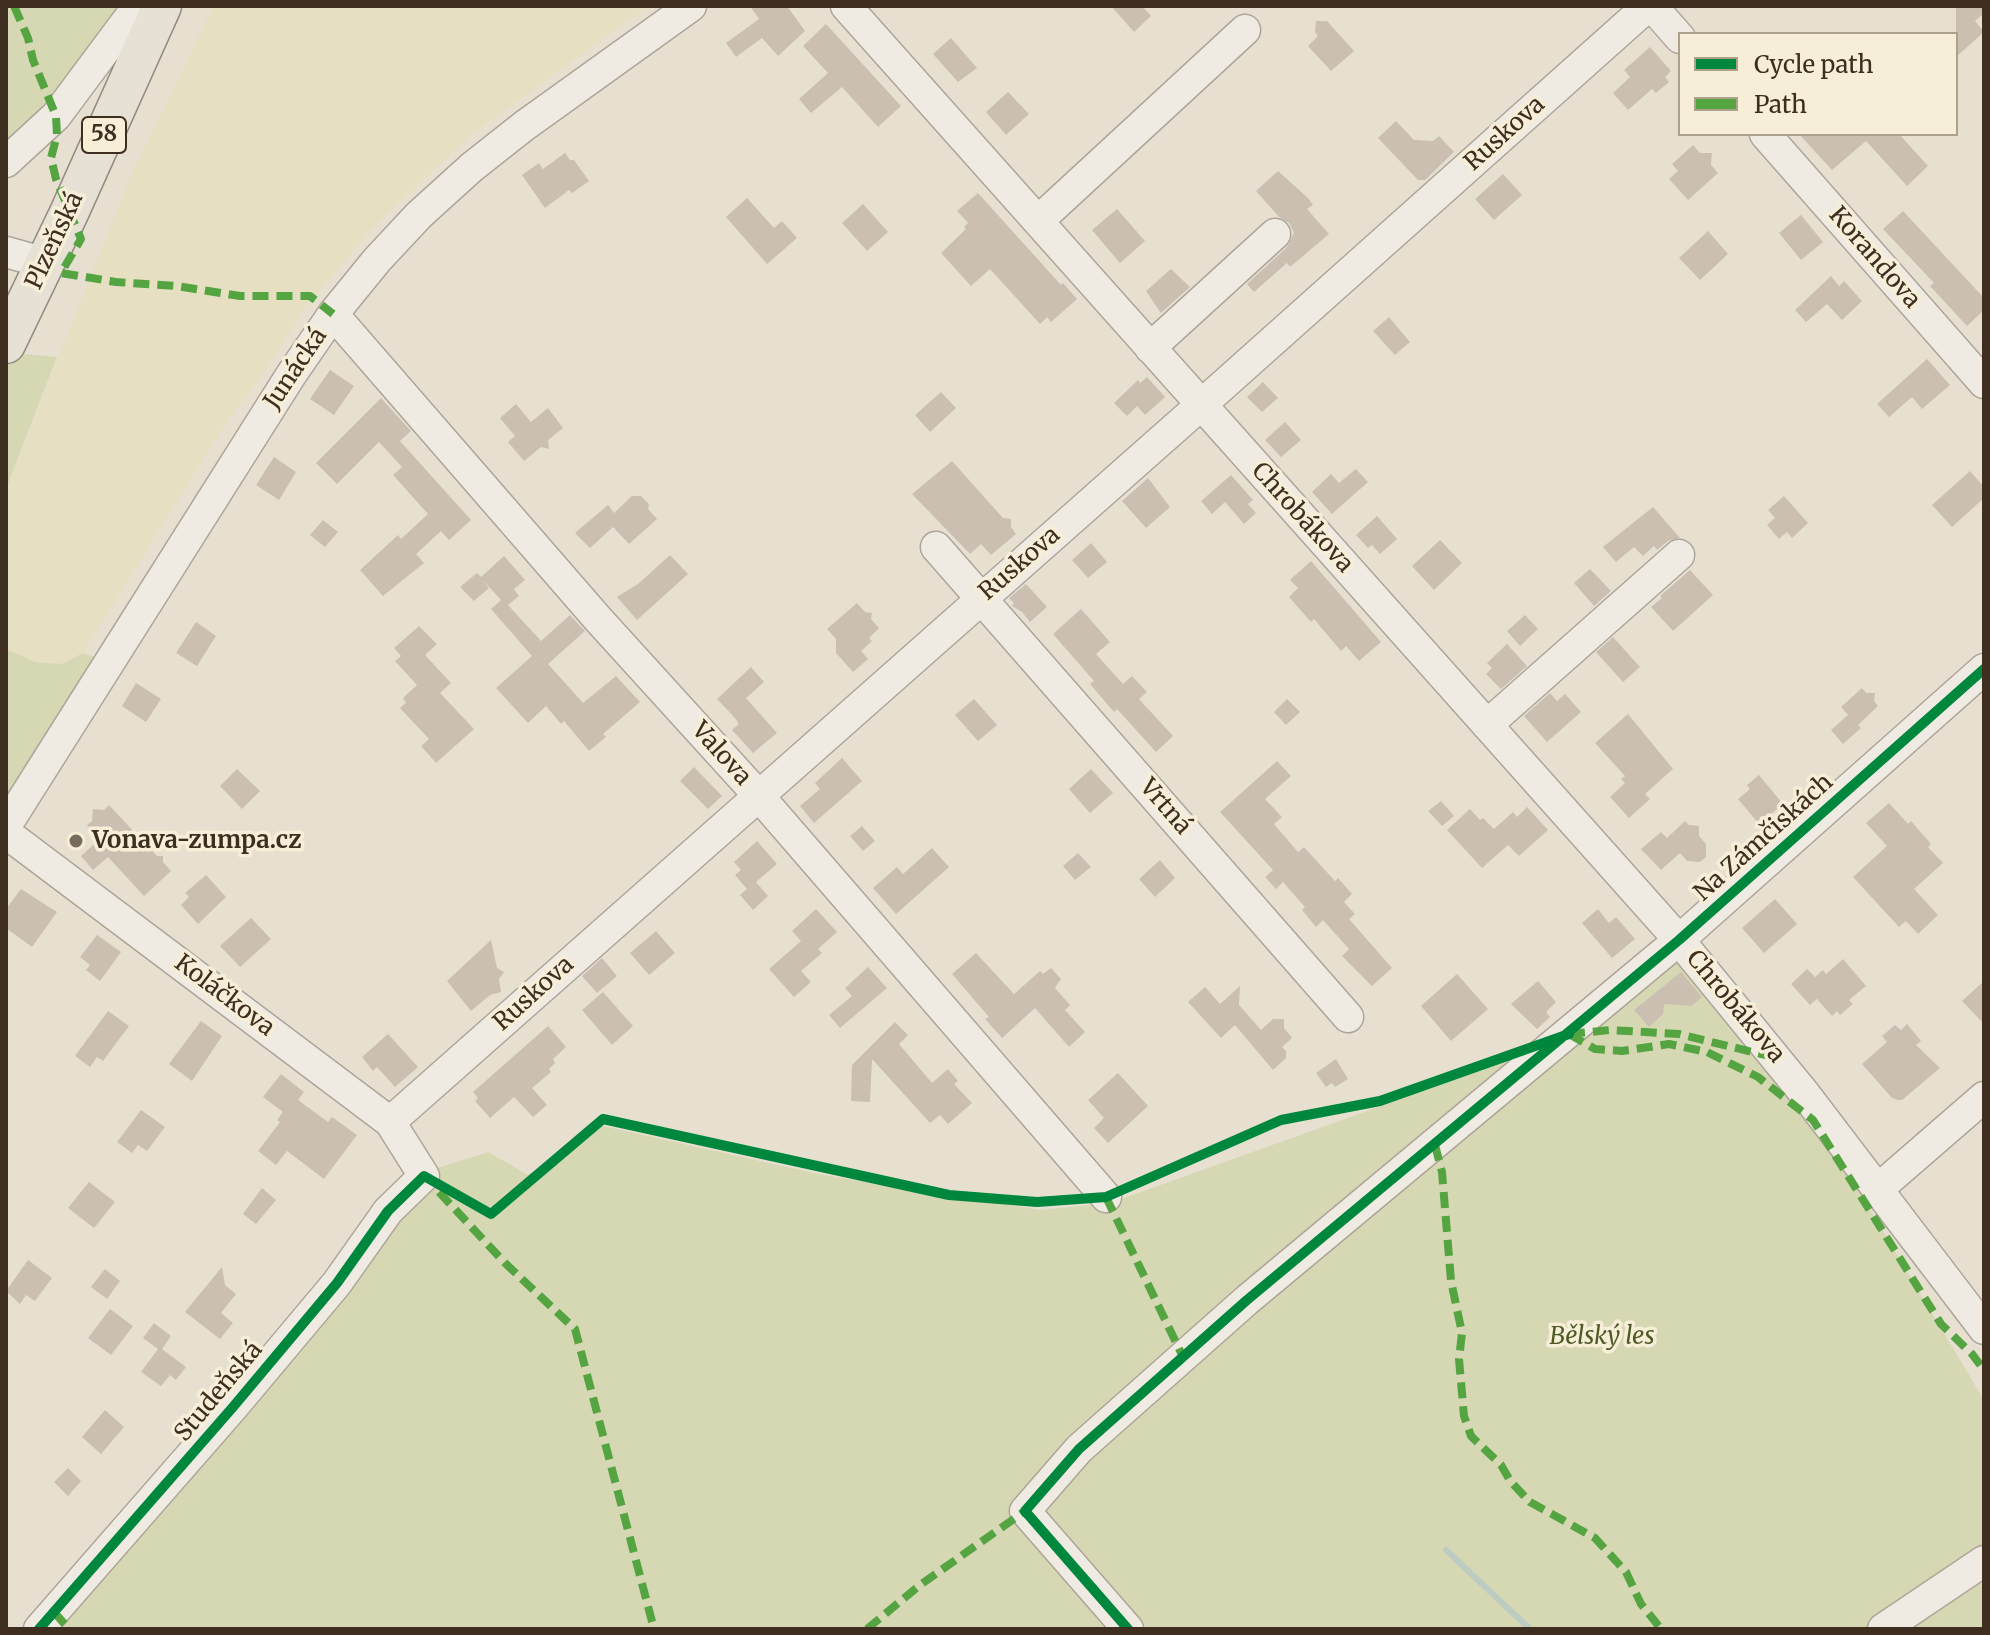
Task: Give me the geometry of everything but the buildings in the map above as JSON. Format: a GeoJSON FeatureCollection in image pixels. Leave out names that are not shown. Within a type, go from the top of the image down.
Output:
{"type":"FeatureCollection","features":[{"type":"Feature","properties":{"kind":"main road","name":"Plzeňská"},"geometry":{"type":"LineString","coordinates":[[8,325],[45,263],[162,6]]}},
{"type":"Feature","properties":{"kind":"street"},"geometry":{"type":"LineString","coordinates":[[6,162],[56,116],[138,6]]}},
{"type":"Feature","properties":{"kind":"street","name":"Junácká"},"geometry":{"type":"LineString","coordinates":[[6,826],[220,486],[333,314],[377,260],[419,215],[472,167],[691,6]]}},
{"type":"Feature","properties":{"kind":"street","name":"Chrobákova"},"geometry":{"type":"LineString","coordinates":[[846,6],[1679,940],[1777,1058],[1984,1329]]}},
{"type":"Feature","properties":{"kind":"street"},"geometry":{"type":"LineString","coordinates":[[1650,6],[1678,36]]}},
{"type":"Feature","properties":{"kind":"street","name":"Ruskova"},"geometry":{"type":"LineString","coordinates":[[390,1122],[1650,6]]}},
{"type":"Feature","properties":{"kind":"street"},"geometry":{"type":"LineString","coordinates":[[1038,221],[1245,30]]}},
{"type":"Feature","properties":{"kind":"street","name":"Korandova"},"geometry":{"type":"LineString","coordinates":[[1767,136],[1984,383]]}},
{"type":"Feature","properties":{"kind":"street"},"geometry":{"type":"LineString","coordinates":[[1150,348],[1275,234]]}},
{"type":"Feature","properties":{"kind":"street"},"geometry":{"type":"LineString","coordinates":[[6,252],[45,263]]}},
{"type":"Feature","properties":{"kind":"street","name":"Valova"},"geometry":{"type":"LineString","coordinates":[[333,314],[598,619],[758,795],[1106,1197]]}},
{"type":"Feature","properties":{"kind":"street","name":"Vrtná"},"geometry":{"type":"LineString","coordinates":[[936,547],[1348,1017]]}},
{"type":"Feature","properties":{"kind":"street"},"geometry":{"type":"LineString","coordinates":[[1487,725],[1679,555]]}},
{"type":"Feature","properties":{"kind":"street","name":"Na Zámčiskách"},"geometry":{"type":"LineString","coordinates":[[1128,1629],[1025,1511],[1079,1449],[1247,1300],[1679,940],[1984,669]]}},
{"type":"Feature","properties":{"kind":"street","name":"Koláčkova"},"geometry":{"type":"LineString","coordinates":[[6,833],[390,1122],[424,1176]]}},
{"type":"Feature","properties":{"kind":"street"},"geometry":{"type":"LineString","coordinates":[[1878,1189],[1984,1097]]}},
{"type":"Feature","properties":{"kind":"street","name":"Studeňská"},"geometry":{"type":"LineString","coordinates":[[39,1629],[337,1283],[388,1211],[424,1176]]}},
{"type":"Feature","properties":{"kind":"street"},"geometry":{"type":"LineString","coordinates":[[1883,1629],[1984,1561]]}},
{"type":"Feature","properties":{"kind":"shaded area"},"geometry":{"type":"Polygon","coordinates":[[[213,6],[648,6],[471,135],[374,227],[304,309],[266,370],[221,431],[83,653],[62,664],[35,662],[6,649],[6,489],[128,182],[213,6]]]}},
{"type":"Feature","properties":{"kind":"green space"},"geometry":{"type":"Polygon","coordinates":[[[6,6],[122,6],[45,113],[6,147],[6,6]]]}},
{"type":"Feature","properties":{"kind":"green space"},"geometry":{"type":"Polygon","coordinates":[[[6,352],[57,357],[6,489],[6,352]]]}},
{"type":"Feature","properties":{"kind":"green space"},"geometry":{"type":"Polygon","coordinates":[[[6,649],[35,662],[62,664],[83,653],[110,663],[6,826],[6,649]]]}},
{"type":"Feature","properties":{"kind":"green space","name":"Bělský les"},"geometry":{"type":"Polygon","coordinates":[[[1690,940],[1802,1096],[1984,1400],[1984,1629],[23,1629],[173,1465],[409,1177],[488,1152],[528,1175],[603,1126],[823,1175],[1040,1210],[1110,1203],[1563,1041],[1690,940]]]}},
{"type":"Feature","properties":{"kind":"waterway"},"geometry":{"type":"LineString","coordinates":[[1446,1550],[1530,1629]]}},
{"type":"Feature","properties":{"kind":"marked path"},"geometry":{"type":"LineString","coordinates":[[14,6],[56,116],[57,135],[51,158],[56,179],[81,239],[61,273],[240,296],[310,296],[333,314]]}},
{"type":"Feature","properties":{"kind":"marked path"},"geometry":{"type":"LineString","coordinates":[[1569,1034],[1610,1030],[1679,1034],[1777,1058]]}},
{"type":"Feature","properties":{"kind":"marked path"},"geometry":{"type":"LineString","coordinates":[[1569,1034],[1595,1049],[1622,1051],[1669,1044],[1707,1052],[1758,1077],[1813,1120],[1941,1324],[1984,1370]]}},
{"type":"Feature","properties":{"kind":"marked path"},"geometry":{"type":"LineString","coordinates":[[1435,1145],[1442,1172],[1451,1281],[1462,1333],[1459,1359],[1464,1416],[1471,1436],[1501,1465],[1511,1482],[1530,1502],[1595,1538],[1626,1572],[1641,1604],[1661,1629]]}},
{"type":"Feature","properties":{"kind":"marked path"},"geometry":{"type":"LineString","coordinates":[[439,1192],[505,1263],[575,1329],[654,1629]]}},
{"type":"Feature","properties":{"kind":"marked path"},"geometry":{"type":"LineString","coordinates":[[1106,1197],[1183,1357]]}},
{"type":"Feature","properties":{"kind":"marked path"},"geometry":{"type":"LineString","coordinates":[[867,1629],[920,1585],[1025,1511]]}},
{"type":"Feature","properties":{"kind":"marked path"},"geometry":{"type":"LineString","coordinates":[[54,1612],[69,1629]]}},
{"type":"Feature","properties":{"kind":"cycle path"},"geometry":{"type":"LineString","coordinates":[[1128,1629],[1025,1511],[1079,1449],[1247,1300],[1679,940],[1984,669]]}},
{"type":"Feature","properties":{"kind":"cycle path"},"geometry":{"type":"LineString","coordinates":[[39,1629],[337,1283],[388,1211],[424,1176],[491,1214],[603,1119],[949,1195],[1037,1202],[1106,1197],[1281,1120],[1380,1101],[1569,1034]]}},
{"type":"Feature","properties":{"kind":"place","name":"Vonava-zumpa.cz"},"geometry":{"type":"Point","coordinates":[76,841]}}]}
